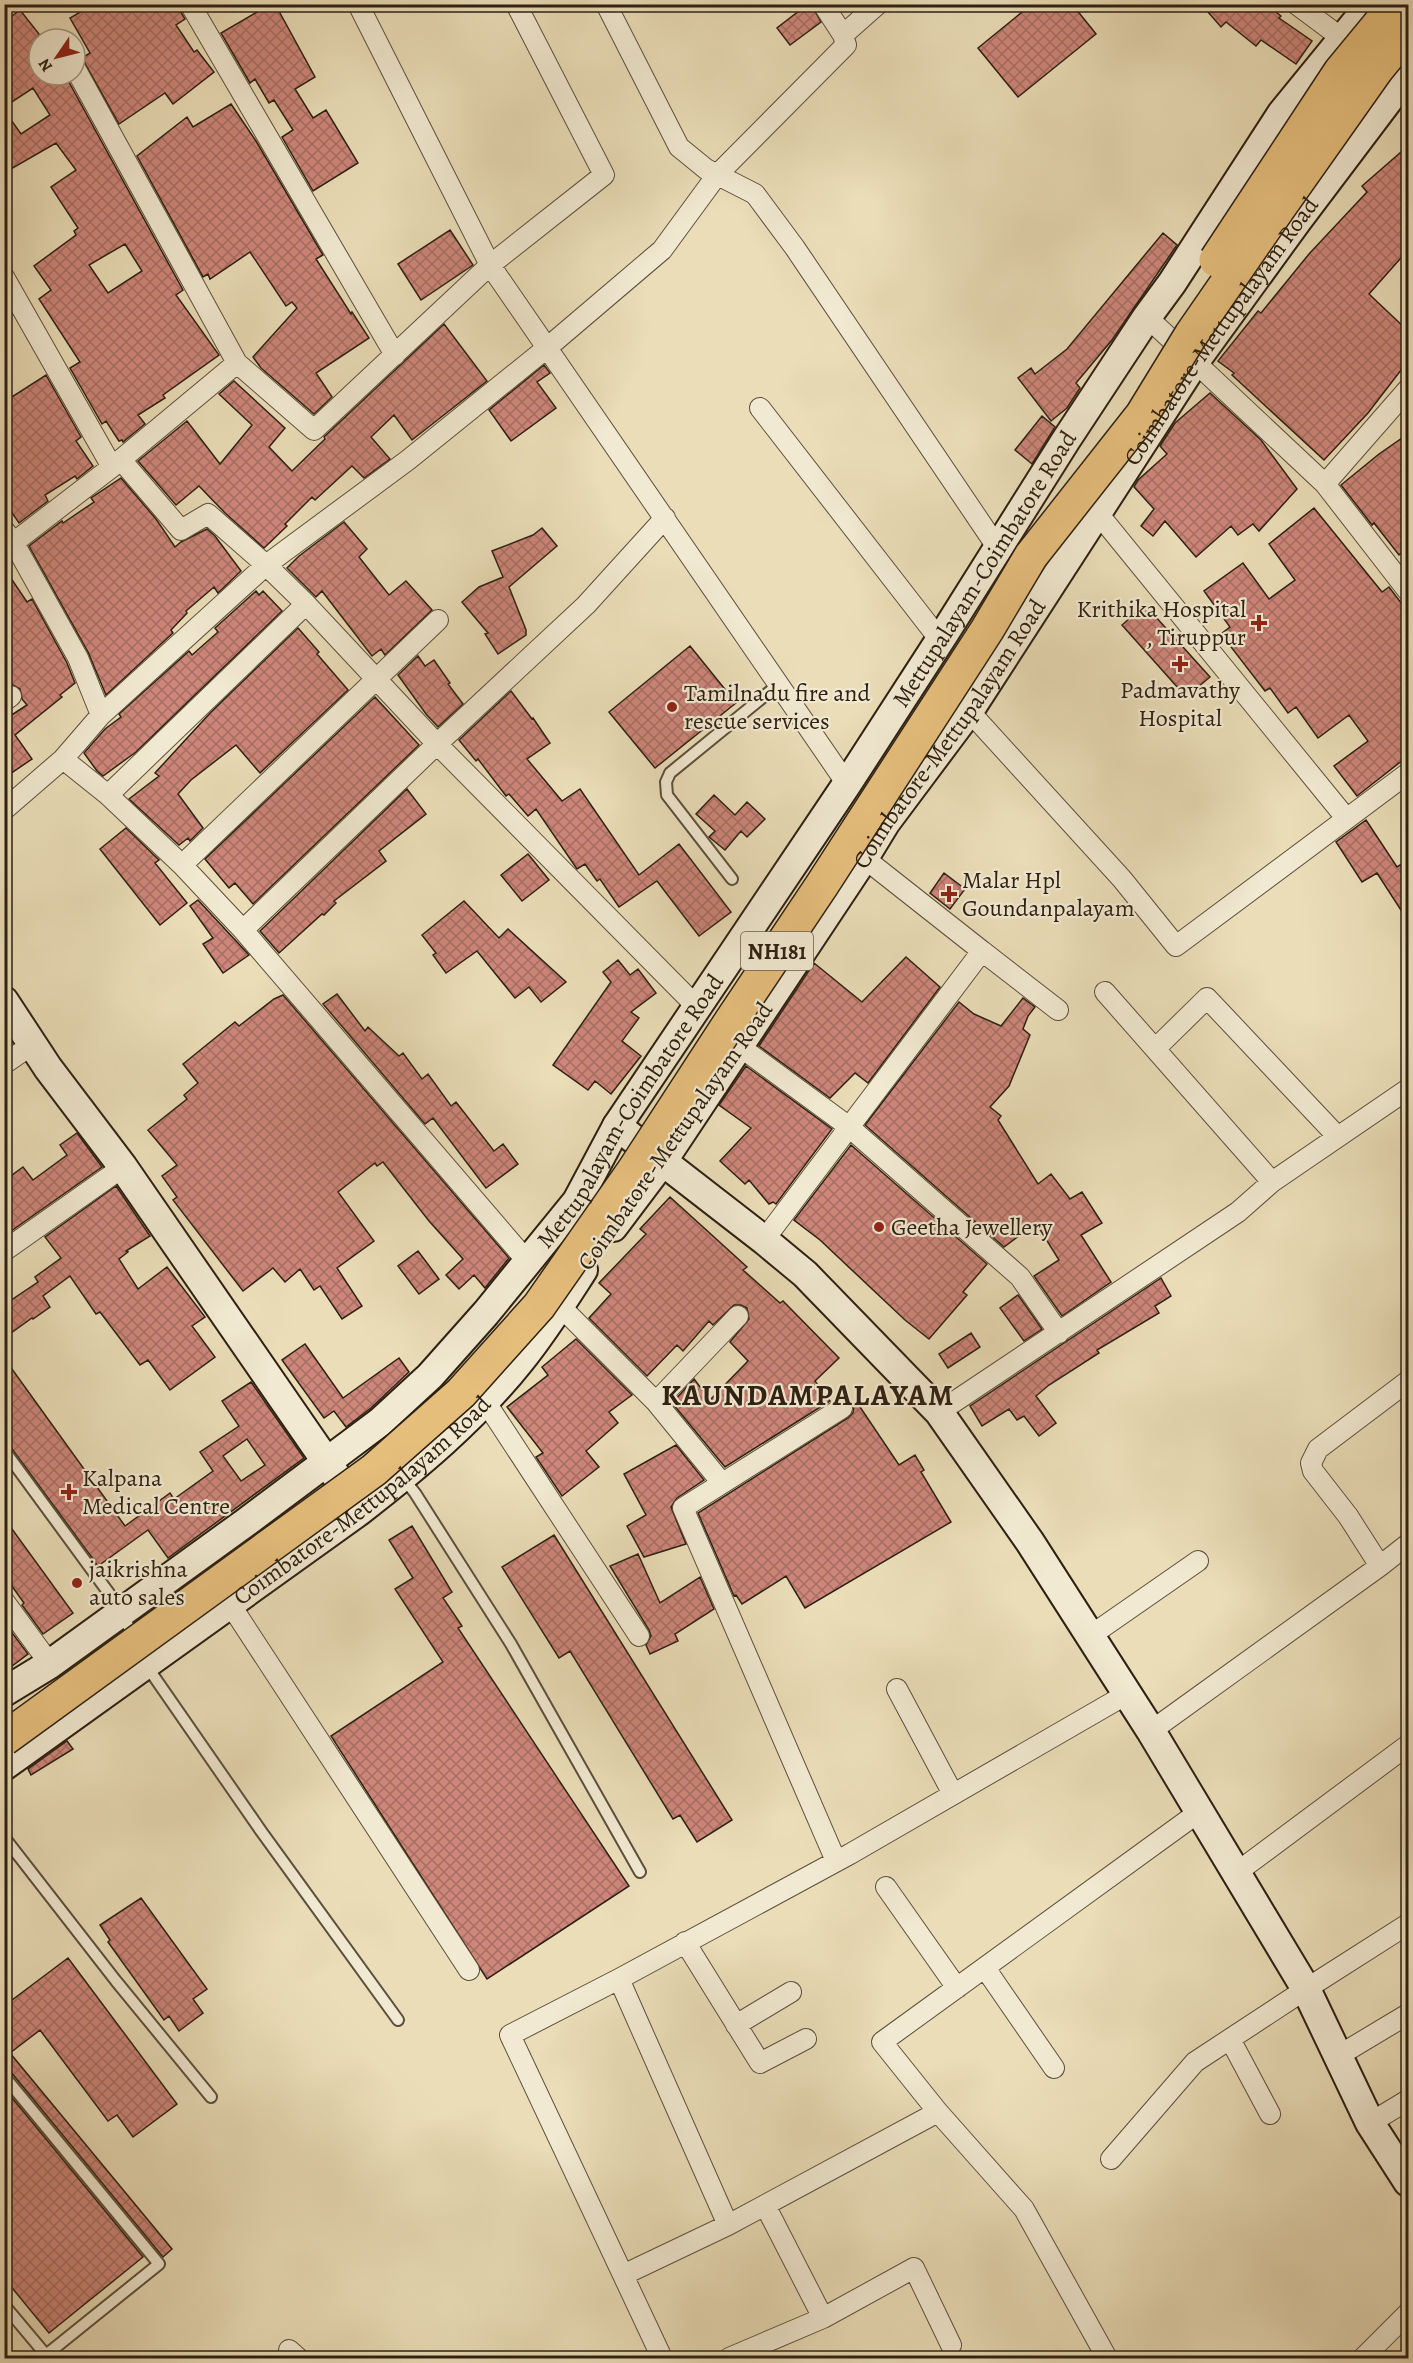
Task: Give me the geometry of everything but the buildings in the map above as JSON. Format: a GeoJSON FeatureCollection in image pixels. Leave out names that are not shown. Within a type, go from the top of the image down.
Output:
{"type":"FeatureCollection","features":[{"type":"Feature","properties":{"kind":"highway","name":"NH181"},"geometry":{"type":"LineString","coordinates":[[4,1711],[173,1594],[363,1451],[437,1390],[503,1319],[608,1175],[955,643],[1012,548],[1122,405],[1340,72],[1396,4]]}},
{"type":"Feature","properties":{"kind":"highway","name":"NH181"},"geometry":{"type":"LineString","coordinates":[[4,1739],[374,1470],[461,1393],[539,1306],[634,1170],[822,885],[987,630],[1031,556],[1142,416],[1191,335],[1278,209],[1377,69],[1408,31]]}},
{"type":"Feature","properties":{"kind":"main road","name":"Mettupalayam-Coimbatore Road"},"geometry":{"type":"LineString","coordinates":[[4,1692],[50,1664],[380,1422],[430,1376],[486,1313],[577,1201],[617,1126],[847,784],[997,547],[1282,113],[1371,4]]}},
{"type":"Feature","properties":{"kind":"main road","name":"Coimbatore-Mettupalayam Road"},"geometry":{"type":"LineString","coordinates":[[4,1766],[403,1478],[485,1401],[520,1361],[560,1306],[600,1244],[662,1162],[886,822],[969,711],[1096,511],[1196,360],[1408,74]]}},
{"type":"Feature","properties":{"kind":"main road"},"geometry":{"type":"LineString","coordinates":[[4,1001],[123,1167],[328,1462],[358,1512]]}},
{"type":"Feature","properties":{"kind":"main road"},"geometry":{"type":"LineString","coordinates":[[617,1126],[805,1274],[939,1412],[1030,1542],[1151,1731],[1306,1989],[1370,2123],[1408,2182]]}},
{"type":"Feature","properties":{"kind":"street"},"geometry":{"type":"LineString","coordinates":[[190,4],[395,355]]}},
{"type":"Feature","properties":{"kind":"street"},"geometry":{"type":"LineString","coordinates":[[357,4],[490,265],[847,784]]}},
{"type":"Feature","properties":{"kind":"street"},"geometry":{"type":"LineString","coordinates":[[85,87],[237,363],[314,430],[490,265],[604,175],[516,4]]}},
{"type":"Feature","properties":{"kind":"street"},"geometry":{"type":"LineString","coordinates":[[606,4],[679,147],[706,169],[755,194],[795,248],[997,547]]}},
{"type":"Feature","properties":{"kind":"street"},"geometry":{"type":"LineString","coordinates":[[4,810],[63,759],[101,715],[266,565],[408,460],[548,347],[662,250],[717,174],[846,45],[843,35],[823,4]]}},
{"type":"Feature","properties":{"kind":"street"},"geometry":{"type":"LineString","coordinates":[[843,35],[879,4]]}},
{"type":"Feature","properties":{"kind":"street"},"geometry":{"type":"LineString","coordinates":[[1296,4],[1343,39]]}},
{"type":"Feature","properties":{"kind":"street"},"geometry":{"type":"LineString","coordinates":[[4,278],[117,464],[181,530],[208,514],[266,565],[306,604],[436,744],[698,1008]]}},
{"type":"Feature","properties":{"kind":"street"},"geometry":{"type":"LineString","coordinates":[[1147,317],[1196,360],[1325,484],[1408,591]]}},
{"type":"Feature","properties":{"kind":"street"},"geometry":{"type":"LineString","coordinates":[[101,715],[78,658],[8,541],[117,464],[237,363]]}},
{"type":"Feature","properties":{"kind":"street"},"geometry":{"type":"LineString","coordinates":[[1325,484],[1408,389]]}},
{"type":"Feature","properties":{"kind":"street"},"geometry":{"type":"LineString","coordinates":[[760,408],[940,640]]}},
{"type":"Feature","properties":{"kind":"street"},"geometry":{"type":"LineString","coordinates":[[1096,511],[1346,818]]}},
{"type":"Feature","properties":{"kind":"street"},"geometry":{"type":"LineString","coordinates":[[243,930],[436,744],[586,605],[665,518]]}},
{"type":"Feature","properties":{"kind":"street"},"geometry":{"type":"LineString","coordinates":[[108,795],[306,604]]}},
{"type":"Feature","properties":{"kind":"street"},"geometry":{"type":"LineString","coordinates":[[182,865],[438,620]]}},
{"type":"Feature","properties":{"kind":"street"},"geometry":{"type":"LineString","coordinates":[[969,711],[1122,879],[1176,946],[1346,818],[1406,781]]}},
{"type":"Feature","properties":{"kind":"street"},"geometry":{"type":"LineString","coordinates":[[63,759],[108,795],[182,865],[243,930],[527,1261]]}},
{"type":"Feature","properties":{"kind":"street"},"geometry":{"type":"LineString","coordinates":[[864,858],[1058,1010]]}},
{"type":"Feature","properties":{"kind":"street"},"geometry":{"type":"LineString","coordinates":[[764,1240],[982,951]]}},
{"type":"Feature","properties":{"kind":"street"},"geometry":{"type":"LineString","coordinates":[[1105,992],[1272,1182]]}},
{"type":"Feature","properties":{"kind":"street"},"geometry":{"type":"LineString","coordinates":[[1155,1049],[1207,998],[1338,1137]]}},
{"type":"Feature","properties":{"kind":"street"},"geometry":{"type":"LineString","coordinates":[[4,1064],[33,1044]]}},
{"type":"Feature","properties":{"kind":"street"},"geometry":{"type":"LineString","coordinates":[[739,1046],[848,1126],[1020,1277],[1059,1333]]}},
{"type":"Feature","properties":{"kind":"street"},"geometry":{"type":"LineString","coordinates":[[939,1412],[1238,1212],[1272,1182],[1408,1089]]}},
{"type":"Feature","properties":{"kind":"street"},"geometry":{"type":"LineString","coordinates":[[4,1251],[123,1167]]}},
{"type":"Feature","properties":{"kind":"street"},"geometry":{"type":"LineString","coordinates":[[560,1306],[656,1402],[722,1483]]}},
{"type":"Feature","properties":{"kind":"street"},"geometry":{"type":"LineString","coordinates":[[656,1402],[738,1316]]}},
{"type":"Feature","properties":{"kind":"street"},"geometry":{"type":"LineString","coordinates":[[1380,1566],[1334,1496],[1313,1471],[1311,1462],[1318,1449],[1408,1381]]}},
{"type":"Feature","properties":{"kind":"street"},"geometry":{"type":"LineString","coordinates":[[485,1401],[639,1636]]}},
{"type":"Feature","properties":{"kind":"street"},"geometry":{"type":"LineString","coordinates":[[836,1862],[683,1508],[842,1408]]}},
{"type":"Feature","properties":{"kind":"street"},"geometry":{"type":"LineString","coordinates":[[1151,1731],[1408,1544]]}},
{"type":"Feature","properties":{"kind":"street"},"geometry":{"type":"LineString","coordinates":[[1090,1636],[1198,1561]]}},
{"type":"Feature","properties":{"kind":"street"},"geometry":{"type":"LineString","coordinates":[[4,1601],[50,1664]]}},
{"type":"Feature","properties":{"kind":"street"},"geometry":{"type":"LineString","coordinates":[[230,1604],[469,1970]]}},
{"type":"Feature","properties":{"kind":"street"},"geometry":{"type":"LineString","coordinates":[[897,1689],[953,1794]]}},
{"type":"Feature","properties":{"kind":"street"},"geometry":{"type":"LineString","coordinates":[[662,2358],[510,2035],[836,1862],[1127,1694]]}},
{"type":"Feature","properties":{"kind":"street"},"geometry":{"type":"LineString","coordinates":[[1236,1873],[1408,1745]]}},
{"type":"Feature","properties":{"kind":"street"},"geometry":{"type":"LineString","coordinates":[[1107,2358],[1024,2209],[938,2112],[882,2042],[1199,1812]]}},
{"type":"Feature","properties":{"kind":"street"},"geometry":{"type":"LineString","coordinates":[[886,1887],[957,1988]]}},
{"type":"Feature","properties":{"kind":"street"},"geometry":{"type":"LineString","coordinates":[[1112,2159],[1195,2062],[1408,1924]]}},
{"type":"Feature","properties":{"kind":"street"},"geometry":{"type":"LineString","coordinates":[[685,1942],[760,2063],[806,2039]]}},
{"type":"Feature","properties":{"kind":"street"},"geometry":{"type":"LineString","coordinates":[[985,1968],[1054,2068]]}},
{"type":"Feature","properties":{"kind":"street"},"geometry":{"type":"LineString","coordinates":[[619,1979],[728,2225]]}},
{"type":"Feature","properties":{"kind":"street"},"geometry":{"type":"LineString","coordinates":[[736,2025],[791,1992]]}},
{"type":"Feature","properties":{"kind":"street"},"geometry":{"type":"LineString","coordinates":[[1338,2056],[1408,2014]]}},
{"type":"Feature","properties":{"kind":"street"},"geometry":{"type":"LineString","coordinates":[[1230,2039],[1270,2114]]}},
{"type":"Feature","properties":{"kind":"street"},"geometry":{"type":"LineString","coordinates":[[1370,2123],[1408,2100]]}},
{"type":"Feature","properties":{"kind":"street"},"geometry":{"type":"LineString","coordinates":[[622,2275],[728,2225],[938,2112]]}},
{"type":"Feature","properties":{"kind":"street"},"geometry":{"type":"LineString","coordinates":[[765,2205],[824,2318]]}},
{"type":"Feature","properties":{"kind":"street"},"geometry":{"type":"LineString","coordinates":[[729,2358],[824,2318],[914,2268],[951,2345]]}},
{"type":"Feature","properties":{"kind":"street"},"geometry":{"type":"LineString","coordinates":[[1363,2358],[1408,2313]]}},
{"type":"Feature","properties":{"kind":"lane"},"geometry":{"type":"LineString","coordinates":[[732,879],[667,795],[666,782],[670,773],[779,684]]}},
{"type":"Feature","properties":{"kind":"lane"},"geometry":{"type":"LineString","coordinates":[[4,1450],[122,1611],[145,1664],[248,1813],[398,2020]]}},
{"type":"Feature","properties":{"kind":"lane"},"geometry":{"type":"LineString","coordinates":[[403,1478],[415,1493],[511,1644],[640,1872]]}},
{"type":"Feature","properties":{"kind":"lane"},"geometry":{"type":"LineString","coordinates":[[4,1837],[116,1981],[211,2097]]}},
{"type":"Feature","properties":{"kind":"lane"},"geometry":{"type":"LineString","coordinates":[[4,2076],[159,2264],[46,2355],[4,2305]]}},
{"type":"Feature","properties":{"kind":"place","name":"Krithika Hospital , Tiruppur"},"geometry":{"type":"Point","coordinates":[1259,623]}},
{"type":"Feature","properties":{"kind":"place","name":"Padmavathy Hospital"},"geometry":{"type":"Point","coordinates":[1180,664]}},
{"type":"Feature","properties":{"kind":"place","name":"Tamilnadu fire and rescue services"},"geometry":{"type":"Point","coordinates":[672,707]}},
{"type":"Feature","properties":{"kind":"place","name":"Malar Hpl Goundanpalayam"},"geometry":{"type":"Point","coordinates":[949,894]}},
{"type":"Feature","properties":{"kind":"place","name":"Geetha Jewellery"},"geometry":{"type":"Point","coordinates":[879,1227]}},
{"type":"Feature","properties":{"kind":"place","name":"Kalpana Medical Centre"},"geometry":{"type":"Point","coordinates":[69,1492]}},
{"type":"Feature","properties":{"kind":"place","name":"jaikrishna auto sales"},"geometry":{"type":"Point","coordinates":[77,1583]}},
{"type":"Feature","properties":{"kind":"district","name":"KAUNDAMPALAYAM"},"geometry":{"type":"Point","coordinates":[808,1395]}}]}
